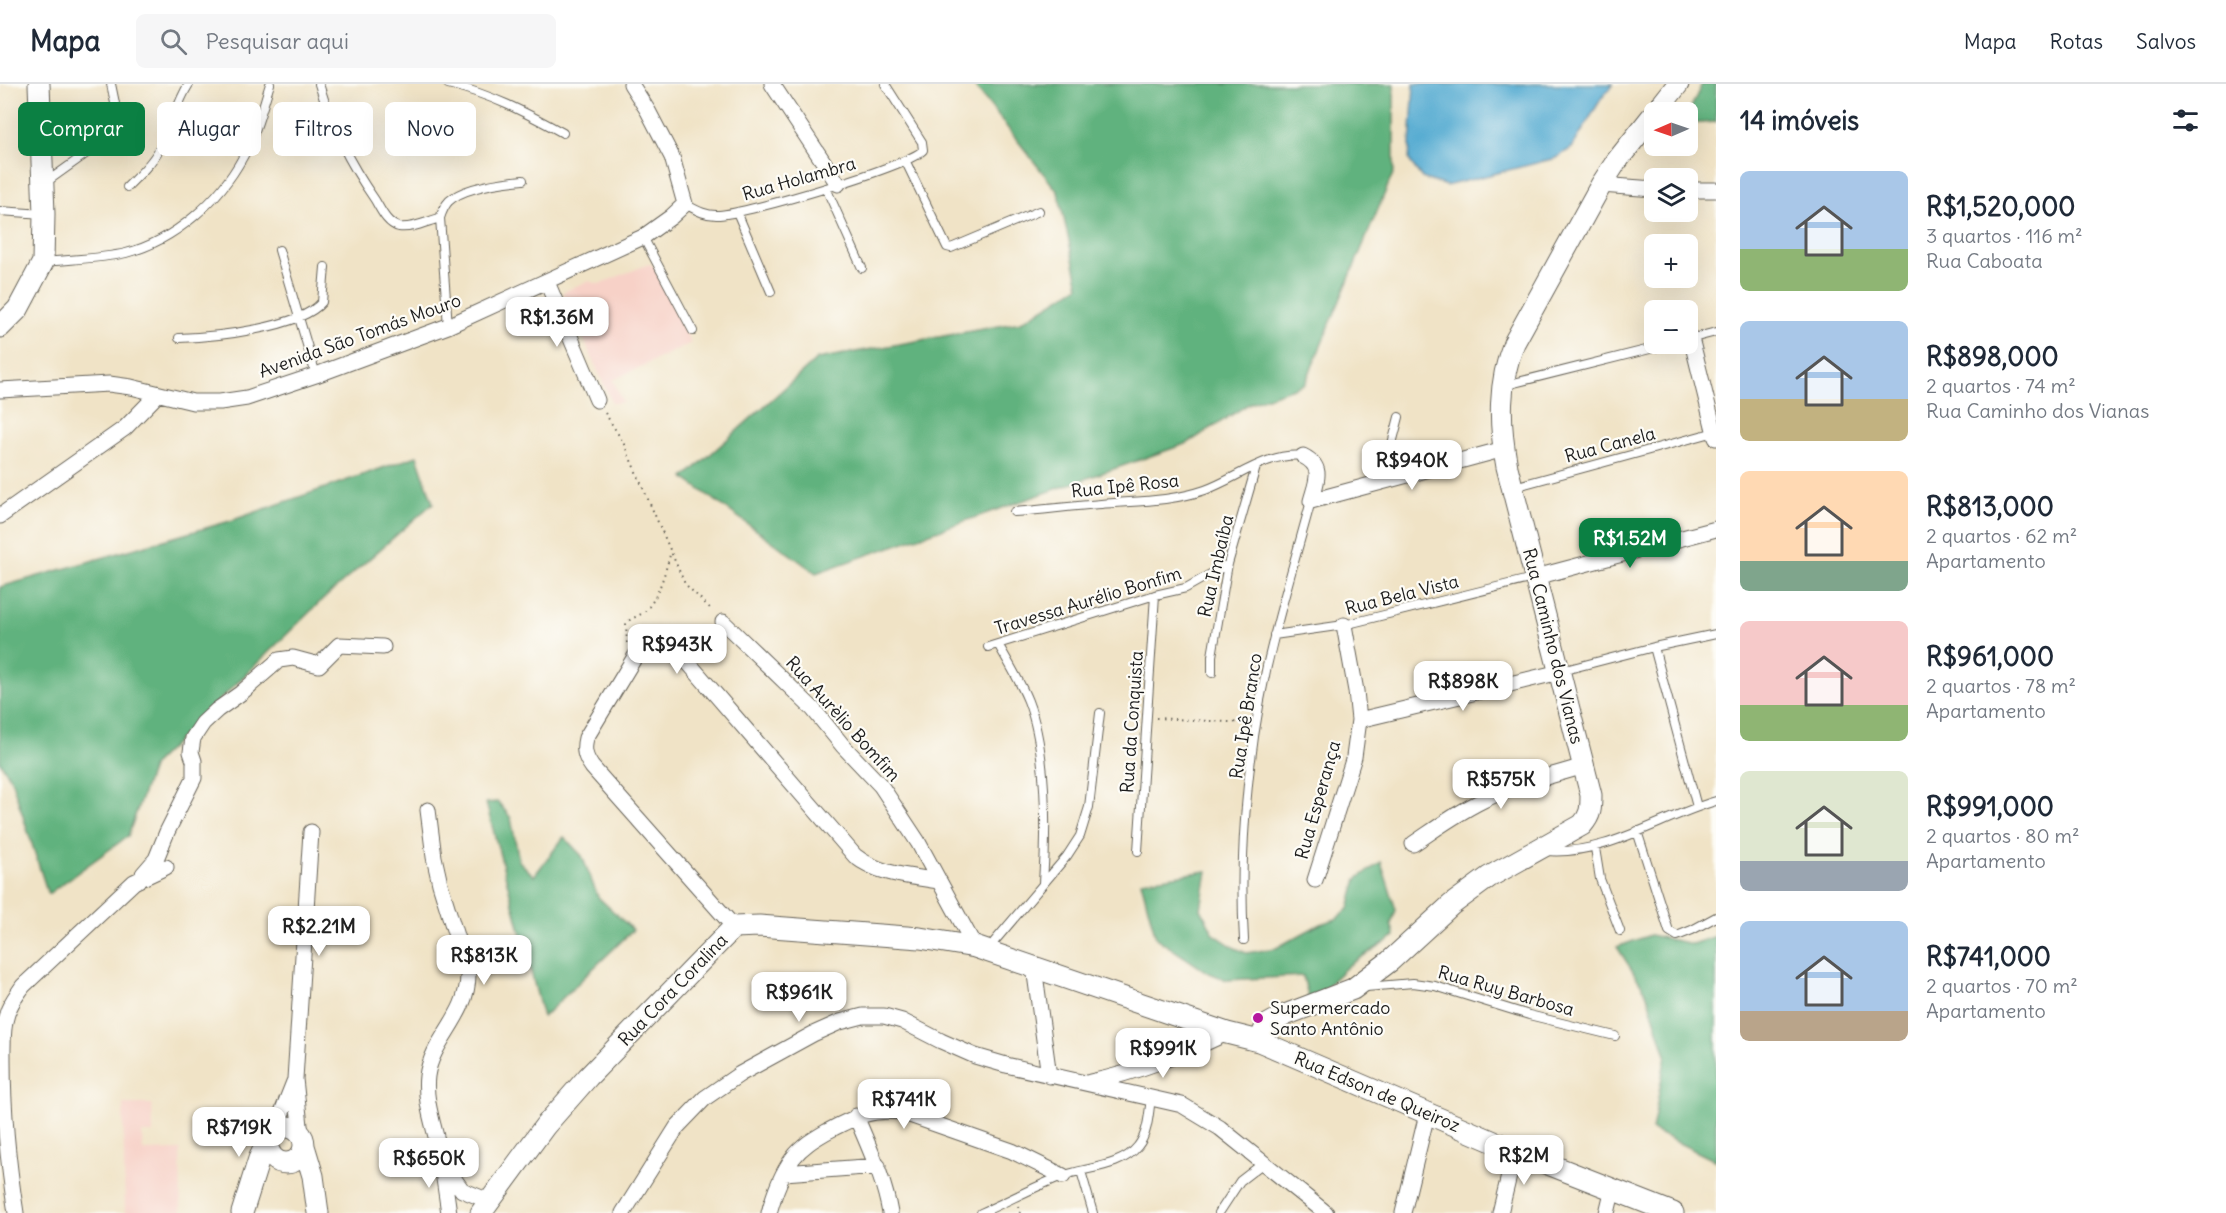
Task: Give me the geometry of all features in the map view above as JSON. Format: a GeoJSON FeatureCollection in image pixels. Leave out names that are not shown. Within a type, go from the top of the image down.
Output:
{"type":"FeatureCollection","features":[{"type":"Feature","properties":{"kind":"street"},"geometry":{"type":"LineString","coordinates":[[0,327],[18,309],[43,262],[44,214],[39,84]]}},
{"type":"Feature","properties":{"kind":"street"},"geometry":{"type":"LineString","coordinates":[[631,84],[672,157],[685,204]]}},
{"type":"Feature","properties":{"kind":"street"},"geometry":{"type":"LineString","coordinates":[[772,84],[832,186]]}},
{"type":"Feature","properties":{"kind":"street","name":"Rua Caminho dos Vianas"},"geometry":{"type":"LineString","coordinates":[[1664,102],[1678,84]]}},
{"type":"Feature","properties":{"kind":"street","name":"Rua Caminho dos Vianas"},"geometry":{"type":"LineString","coordinates":[[1259,1041],[1267,1025],[1285,1015],[1353,989],[1390,961],[1451,905],[1489,877],[1582,825],[1589,817],[1591,795],[1504,449],[1502,387],[1505,366],[1514,342],[1601,185],[1644,127]]}},
{"type":"Feature","properties":{"kind":"street"},"geometry":{"type":"LineString","coordinates":[[1601,185],[1644,188]]}},
{"type":"Feature","properties":{"kind":"street"},"geometry":{"type":"LineString","coordinates":[[1698,190],[1716,190]]}},
{"type":"Feature","properties":{"kind":"street","name":"Avenida São Tomás Mouro"},"geometry":{"type":"LineString","coordinates":[[0,390],[109,384],[193,402],[220,402],[247,398],[448,326],[643,237],[685,204]]}},
{"type":"Feature","properties":{"kind":"street"},"geometry":{"type":"LineString","coordinates":[[546,282],[597,400]]}},
{"type":"Feature","properties":{"kind":"street"},"geometry":{"type":"LineString","coordinates":[[1693,354],[1716,434]]}},
{"type":"Feature","properties":{"kind":"street"},"geometry":{"type":"LineString","coordinates":[[0,516],[125,428],[158,394]]}},
{"type":"Feature","properties":{"kind":"street"},"geometry":{"type":"LineString","coordinates":[[1303,456],[1312,461],[1317,468],[1311,501],[1504,449]]}},
{"type":"Feature","properties":{"kind":"street"},"geometry":{"type":"LineString","coordinates":[[1536,577],[1716,529]]}},
{"type":"Feature","properties":{"kind":"street","name":"Rua Aurèlio Bomfim"},"geometry":{"type":"LineString","coordinates":[[723,622],[813,709],[843,746],[881,786],[918,842],[981,949]]}},
{"type":"Feature","properties":{"kind":"street","name":"Rua Esperança"},"geometry":{"type":"LineString","coordinates":[[1315,880],[1354,757],[1359,720],[1344,625]]}},
{"type":"Feature","properties":{"kind":"street"},"geometry":{"type":"LineString","coordinates":[[734,927],[586,758],[584,747],[586,738],[636,655],[646,647],[659,644],[670,646],[679,652],[855,856],[868,866],[881,871],[939,881]]}},
{"type":"Feature","properties":{"kind":"street"},"geometry":{"type":"LineString","coordinates":[[16,1213],[7,1144],[2,1074],[6,1014],[13,999],[23,986],[156,860],[194,778],[194,761],[191,752],[193,738],[203,723],[279,660],[293,658],[319,665],[339,645],[383,647]]}},
{"type":"Feature","properties":{"kind":"street"},"geometry":{"type":"LineString","coordinates":[[1359,720],[1560,672]]}},
{"type":"Feature","properties":{"kind":"street"},"geometry":{"type":"LineString","coordinates":[[1413,844],[1486,798],[1517,785],[1584,766]]}},
{"type":"Feature","properties":{"kind":"street"},"geometry":{"type":"LineString","coordinates":[[428,810],[440,884],[468,975],[468,990],[462,1005],[431,1062],[427,1076],[428,1095],[449,1213]]}},
{"type":"Feature","properties":{"kind":"street"},"geometry":{"type":"LineString","coordinates":[[311,832],[295,1079],[302,1140],[313,1176],[317,1208]]}},
{"type":"Feature","properties":{"kind":"street"},"geometry":{"type":"LineString","coordinates":[[137,880],[166,867]]}},
{"type":"Feature","properties":{"kind":"street","name":"Rua Cora Coralina"},"geometry":{"type":"LineString","coordinates":[[485,1207],[552,1118],[588,1077],[734,927],[812,929],[920,938],[981,949]]}},
{"type":"Feature","properties":{"kind":"street","name":"Rua Edson de Queiroz"},"geometry":{"type":"LineString","coordinates":[[981,949],[1227,1033],[1259,1041],[1515,1151],[1673,1213]]}},
{"type":"Feature","properties":{"kind":"street"},"geometry":{"type":"LineString","coordinates":[[1034,967],[1049,1076]]}},
{"type":"Feature","properties":{"kind":"street"},"geometry":{"type":"LineString","coordinates":[[623,1213],[677,1127],[705,1098],[740,1074],[840,1022],[863,1016],[884,1016],[902,1021],[975,1056],[1049,1076],[1182,1105],[1202,1115],[1326,1213]]}},
{"type":"Feature","properties":{"kind":"street"},"geometry":{"type":"LineString","coordinates":[[1084,1083],[1145,1068],[1174,1058],[1227,1033]]}},
{"type":"Feature","properties":{"kind":"street"},"geometry":{"type":"LineString","coordinates":[[242,1213],[259,1159],[295,1079]]}},
{"type":"Feature","properties":{"kind":"street"},"geometry":{"type":"LineString","coordinates":[[769,1213],[784,1173],[793,1157],[807,1143],[856,1116],[885,1110],[901,1112],[1011,1150],[1064,1176]]}},
{"type":"Feature","properties":{"kind":"street"},"geometry":{"type":"LineString","coordinates":[[1402,1213],[1427,1114]]}},
{"type":"Feature","properties":{"kind":"street"},"geometry":{"type":"LineString","coordinates":[[856,1116],[886,1188],[890,1213]]}},
{"type":"Feature","properties":{"kind":"street"},"geometry":{"type":"LineString","coordinates":[[302,1140],[291,1128],[280,1128],[271,1135],[269,1151],[304,1180],[317,1208]]}},
{"type":"Feature","properties":{"kind":"street"},"geometry":{"type":"LineString","coordinates":[[249,1193],[282,1162],[297,1159],[302,1140]]}},
{"type":"Feature","properties":{"kind":"street"},"geometry":{"type":"LineString","coordinates":[[1500,1213],[1515,1151]]}},
{"type":"Feature","properties":{"kind":"street"},"geometry":{"type":"LineString","coordinates":[[441,1161],[462,1190],[485,1207]]}},
{"type":"Feature","properties":{"kind":"street"},"geometry":{"type":"LineString","coordinates":[[784,1173],[878,1166]]}},
{"type":"Feature","properties":{"kind":"street"},"geometry":{"type":"LineString","coordinates":[[1607,1213],[1613,1188]]}},
{"type":"Feature","properties":{"kind":"lane"},"geometry":{"type":"LineString","coordinates":[[43,184],[101,144],[120,127],[111,84]]}},
{"type":"Feature","properties":{"kind":"lane"},"geometry":{"type":"LineString","coordinates":[[127,187],[149,165],[161,147],[177,106],[189,84]]}},
{"type":"Feature","properties":{"kind":"lane"},"geometry":{"type":"LineString","coordinates":[[43,262],[126,253],[156,243],[182,226],[211,201],[243,158],[258,124],[270,84]]}},
{"type":"Feature","properties":{"kind":"lane"},"geometry":{"type":"LineString","coordinates":[[319,84],[340,144],[385,216],[400,227],[440,218]]}},
{"type":"Feature","properties":{"kind":"lane"},"geometry":{"type":"LineString","coordinates":[[448,84],[478,91],[518,108],[563,133]]}},
{"type":"Feature","properties":{"kind":"lane","name":"Rua Holambra"},"geometry":{"type":"LineString","coordinates":[[685,204],[704,214],[737,212],[832,186],[906,162],[920,154],[923,150],[922,142],[885,84]]}},
{"type":"Feature","properties":{"kind":"lane"},"geometry":{"type":"LineString","coordinates":[[906,162],[947,247],[951,248],[1039,211]]}},
{"type":"Feature","properties":{"kind":"lane"},"geometry":{"type":"LineString","coordinates":[[448,326],[440,218],[444,207],[453,198],[482,186],[523,180]]}},
{"type":"Feature","properties":{"kind":"lane"},"geometry":{"type":"LineString","coordinates":[[832,186],[862,268]]}},
{"type":"Feature","properties":{"kind":"lane"},"geometry":{"type":"LineString","coordinates":[[0,211],[44,214]]}},
{"type":"Feature","properties":{"kind":"lane"},"geometry":{"type":"LineString","coordinates":[[737,212],[771,292]]}},
{"type":"Feature","properties":{"kind":"lane"},"geometry":{"type":"LineString","coordinates":[[643,237],[693,331]]}},
{"type":"Feature","properties":{"kind":"lane"},"geometry":{"type":"LineString","coordinates":[[279,250],[316,375]]}},
{"type":"Feature","properties":{"kind":"lane"},"geometry":{"type":"LineString","coordinates":[[179,338],[209,337],[299,318],[322,302],[325,267]]}},
{"type":"Feature","properties":{"kind":"lane"},"geometry":{"type":"LineString","coordinates":[[1698,337],[1716,332]]}},
{"type":"Feature","properties":{"kind":"lane"},"geometry":{"type":"LineString","coordinates":[[1502,387],[1644,351]]}},
{"type":"Feature","properties":{"kind":"lane"},"geometry":{"type":"LineString","coordinates":[[1382,482],[1399,417]]}},
{"type":"Feature","properties":{"kind":"lane","name":"Rua Canela"},"geometry":{"type":"LineString","coordinates":[[1512,488],[1716,434]]}},
{"type":"Feature","properties":{"kind":"lane","name":"Rua Ipê Rosa"},"geometry":{"type":"LineString","coordinates":[[1014,513],[1104,503],[1143,502],[1181,496],[1205,490],[1280,456],[1303,456]]}},
{"type":"Feature","properties":{"kind":"lane","name":"Rua Imbaíba"},"geometry":{"type":"LineString","coordinates":[[1212,673],[1212,656],[1228,564],[1256,467]]}},
{"type":"Feature","properties":{"kind":"lane","name":"Rua Ipê Branco"},"geometry":{"type":"LineString","coordinates":[[1244,940],[1242,868],[1257,724],[1274,634],[1311,501]]}},
{"type":"Feature","properties":{"kind":"lane","name":"Travessa Aurélio Bonfim"},"geometry":{"type":"LineString","coordinates":[[988,647],[1155,595],[1186,588],[1228,564]]}},
{"type":"Feature","properties":{"kind":"lane","name":"Rua Bela Vista"},"geometry":{"type":"LineString","coordinates":[[1274,634],[1344,625],[1536,577]]}},
{"type":"Feature","properties":{"kind":"lane","name":"Rua da Conquista"},"geometry":{"type":"LineString","coordinates":[[1138,851],[1155,595]]}},
{"type":"Feature","properties":{"kind":"lane"},"geometry":{"type":"LineString","coordinates":[[1560,672],[1654,646],[1716,634]]}},
{"type":"Feature","properties":{"kind":"lane"},"geometry":{"type":"LineString","coordinates":[[998,644],[1028,701],[1038,740],[1046,847],[1043,883]]}},
{"type":"Feature","properties":{"kind":"lane"},"geometry":{"type":"LineString","coordinates":[[1654,646],[1697,807]]}},
{"type":"Feature","properties":{"kind":"lane"},"geometry":{"type":"LineString","coordinates":[[981,949],[1067,856],[1080,836],[1089,807],[1100,713]]}},
{"type":"Feature","properties":{"kind":"lane"},"geometry":{"type":"LineString","coordinates":[[1536,850],[1560,852],[1595,848],[1716,801]]}},
{"type":"Feature","properties":{"kind":"lane"},"geometry":{"type":"LineString","coordinates":[[1637,831],[1669,931],[1677,936],[1716,917]]}},
{"type":"Feature","properties":{"kind":"lane"},"geometry":{"type":"LineString","coordinates":[[1595,848],[1600,879],[1620,931]]}},
{"type":"Feature","properties":{"kind":"lane","name":"Rua Ruy Barbosa"},"geometry":{"type":"LineString","coordinates":[[1353,989],[1413,983],[1436,986],[1529,1015],[1615,1036]]}},
{"type":"Feature","properties":{"kind":"lane"},"geometry":{"type":"LineString","coordinates":[[981,1213],[1064,1176],[1116,1161],[1130,1154],[1139,1146],[1145,1132],[1151,1098]]}},
{"type":"Feature","properties":{"kind":"lane"},"geometry":{"type":"LineString","coordinates":[[1219,1213],[1240,1181],[1262,1164]]}},
{"type":"Feature","properties":{"kind":"lane"},"geometry":{"type":"LineString","coordinates":[[1081,1171],[1093,1213]]}},
{"type":"Feature","properties":{"kind":"path"},"geometry":{"type":"LineString","coordinates":[[597,400],[623,442],[685,584],[723,622]]}},
{"type":"Feature","properties":{"kind":"path"},"geometry":{"type":"LineString","coordinates":[[627,670],[626,623],[644,613],[653,600],[671,552]]}},
{"type":"Feature","properties":{"kind":"path"},"geometry":{"type":"LineString","coordinates":[[1147,717],[1257,724]]}},
{"type":"Feature","properties":{"kind":"shaded area"},"geometry":{"type":"Polygon","coordinates":[[[649,264],[655,267],[691,343],[613,380],[623,402],[612,403],[563,292],[588,281],[599,284],[649,264]]]}},
{"type":"Feature","properties":{"kind":"shaded area"},"geometry":{"type":"Polygon","coordinates":[[[123,1104],[152,1104],[153,1133],[142,1133],[143,1151],[180,1150],[181,1213],[125,1213],[123,1104]]]}},
{"type":"Feature","properties":{"kind":"green space"},"geometry":{"type":"Polygon","coordinates":[[[973,84],[1394,84],[1394,171],[1305,384],[1250,403],[1188,443],[816,573],[684,478],[817,359],[1021,322],[1079,286],[1058,192],[973,84]]]}},
{"type":"Feature","properties":{"kind":"green space"},"geometry":{"type":"Polygon","coordinates":[[[1702,84],[1716,84],[1716,122],[1698,123],[1698,102],[1694,102],[1702,84]]]}},
{"type":"Feature","properties":{"kind":"green space"},"geometry":{"type":"Polygon","coordinates":[[[417,456],[433,503],[319,603],[153,765],[128,836],[48,894],[11,779],[0,762],[0,587],[230,521],[417,456]]]}},
{"type":"Feature","properties":{"kind":"green space"},"geometry":{"type":"Polygon","coordinates":[[[498,802],[511,818],[519,861],[534,876],[564,837],[582,856],[598,897],[633,930],[543,1017],[486,803],[498,802]]]}},
{"type":"Feature","properties":{"kind":"green space"},"geometry":{"type":"Polygon","coordinates":[[[1381,862],[1396,910],[1391,924],[1395,936],[1349,965],[1326,990],[1309,1000],[1303,976],[1227,980],[1207,972],[1156,938],[1141,881],[1207,871],[1201,909],[1214,934],[1247,953],[1276,948],[1320,924],[1336,919],[1349,908],[1357,879],[1381,862]]]}},
{"type":"Feature","properties":{"kind":"green space"},"geometry":{"type":"Polygon","coordinates":[[[1650,935],[1692,944],[1716,936],[1716,1161],[1652,1130],[1666,1055],[1646,992],[1617,947],[1650,935]]]}},
{"type":"Feature","properties":{"kind":"water"},"geometry":{"type":"Polygon","coordinates":[[[1414,84],[1613,84],[1601,99],[1572,148],[1556,158],[1446,186],[1422,178],[1409,160],[1414,84]]]}},
{"type":"Feature","properties":{"kind":"place","name":"Supermercado Santo Antônio"},"geometry":{"type":"Point","coordinates":[1258,1018]}}]}
